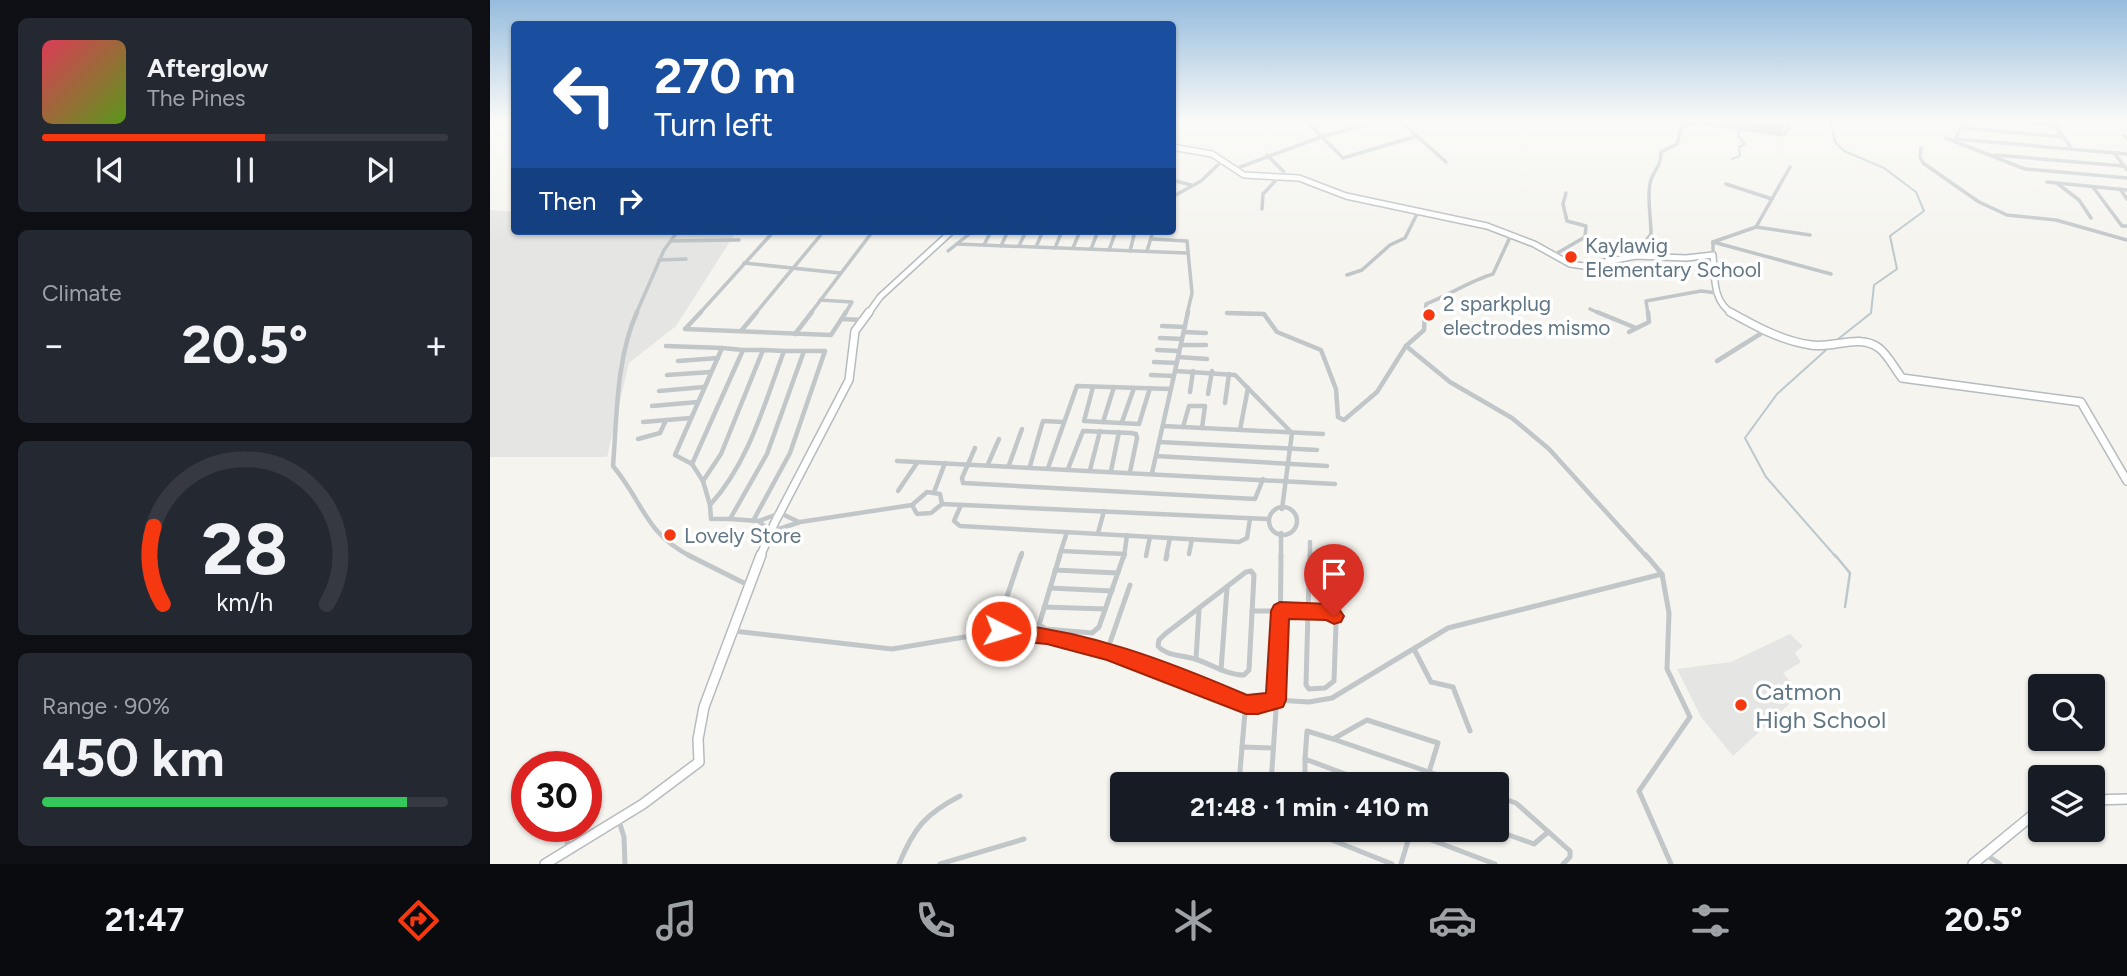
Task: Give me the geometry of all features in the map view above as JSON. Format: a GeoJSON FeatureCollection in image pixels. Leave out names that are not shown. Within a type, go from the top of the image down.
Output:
{"type":"FeatureCollection","features":[{"type":"Feature","properties":{"kind":"street"},"geometry":{"type":"LineString","coordinates":[[1223,160],[1244,175],[1282,174],[1346,196],[1487,226],[1534,244],[1570,264],[1584,266],[1640,256],[1713,256]]}},
{"type":"Feature","properties":{"kind":"street"},"geometry":{"type":"LineString","coordinates":[[1176,193],[1205,177],[1223,160]]}},
{"type":"Feature","properties":{"kind":"street"},"geometry":{"type":"LineString","coordinates":[[1235,169],[1255,160]]}},
{"type":"Feature","properties":{"kind":"street"},"geometry":{"type":"LineString","coordinates":[[1272,160],[1282,174]]}},
{"type":"Feature","properties":{"kind":"street"},"geometry":{"type":"LineString","coordinates":[[1640,256],[1639,248],[1651,234],[1647,201],[1651,178],[1661,160]]}},
{"type":"Feature","properties":{"kind":"street"},"geometry":{"type":"LineString","coordinates":[[1922,160],[1979,202],[2017,218],[2056,220],[2127,241]]}},
{"type":"Feature","properties":{"kind":"street"},"geometry":{"type":"LineString","coordinates":[[2004,160],[2025,169],[2127,178]]}},
{"type":"Feature","properties":{"kind":"street"},"geometry":{"type":"LineString","coordinates":[[2046,160],[2125,168]]}},
{"type":"Feature","properties":{"kind":"street"},"geometry":{"type":"LineString","coordinates":[[1205,167],[1215,169]]}},
{"type":"Feature","properties":{"kind":"street"},"geometry":{"type":"LineString","coordinates":[[1756,227],[1790,167]]}},
{"type":"Feature","properties":{"kind":"street"},"geometry":{"type":"LineString","coordinates":[[1262,209],[1263,194],[1282,174]]}},
{"type":"Feature","properties":{"kind":"street"},"geometry":{"type":"LineString","coordinates":[[1196,175],[1205,177]]}},
{"type":"Feature","properties":{"kind":"street"},"geometry":{"type":"LineString","coordinates":[[1176,181],[1192,185]]}},
{"type":"Feature","properties":{"kind":"street"},"geometry":{"type":"LineString","coordinates":[[2047,182],[2127,190]]}},
{"type":"Feature","properties":{"kind":"street"},"geometry":{"type":"LineString","coordinates":[[2057,183],[2079,200],[2091,218]]}},
{"type":"Feature","properties":{"kind":"street"},"geometry":{"type":"LineString","coordinates":[[1726,184],[1772,199]]}},
{"type":"Feature","properties":{"kind":"street"},"geometry":{"type":"LineString","coordinates":[[2093,187],[2122,226],[2127,226]]}},
{"type":"Feature","properties":{"kind":"street"},"geometry":{"type":"LineString","coordinates":[[2120,189],[2127,199]]}},
{"type":"Feature","properties":{"kind":"street"},"geometry":{"type":"LineString","coordinates":[[1553,255],[1584,237],[1587,232],[1586,226],[1567,221],[1563,204],[1566,193]]}},
{"type":"Feature","properties":{"kind":"street"},"geometry":{"type":"LineString","coordinates":[[1347,275],[1362,270],[1390,245],[1405,238],[1418,212]]}},
{"type":"Feature","properties":{"kind":"street"},"geometry":{"type":"LineString","coordinates":[[1713,242],[1756,227],[1810,235]]}},
{"type":"Feature","properties":{"kind":"street"},"geometry":{"type":"LineString","coordinates":[[675,235],[659,260],[642,296],[624,349],[613,466],[629,485],[653,529],[671,547],[748,585]]}},
{"type":"Feature","properties":{"kind":"street"},"geometry":{"type":"LineString","coordinates":[[770,235],[685,329],[831,335],[852,302],[820,300]]}},
{"type":"Feature","properties":{"kind":"street"},"geometry":{"type":"LineString","coordinates":[[740,332],[821,235]]}},
{"type":"Feature","properties":{"kind":"street"},"geometry":{"type":"LineString","coordinates":[[794,334],[870,235]]}},
{"type":"Feature","properties":{"kind":"street"},"geometry":{"type":"LineString","coordinates":[[545,864],[619,821],[667,789],[699,762],[698,739],[704,707],[734,631],[748,585],[770,532],[849,380],[855,331],[880,296],[948,235]]}},
{"type":"Feature","properties":{"kind":"street"},"geometry":{"type":"LineString","coordinates":[[948,251],[967,235]]}},
{"type":"Feature","properties":{"kind":"street"},"geometry":{"type":"LineString","coordinates":[[984,245],[989,235]]}},
{"type":"Feature","properties":{"kind":"street"},"geometry":{"type":"LineString","coordinates":[[1001,246],[1006,235]]}},
{"type":"Feature","properties":{"kind":"street"},"geometry":{"type":"LineString","coordinates":[[1019,246],[1024,235]]}},
{"type":"Feature","properties":{"kind":"street"},"geometry":{"type":"LineString","coordinates":[[1036,247],[1041,235]]}},
{"type":"Feature","properties":{"kind":"street"},"geometry":{"type":"LineString","coordinates":[[1055,248],[1060,235]]}},
{"type":"Feature","properties":{"kind":"street"},"geometry":{"type":"LineString","coordinates":[[1073,248],[1078,235]]}},
{"type":"Feature","properties":{"kind":"street"},"geometry":{"type":"LineString","coordinates":[[1091,249],[1096,235]]}},
{"type":"Feature","properties":{"kind":"street"},"geometry":{"type":"LineString","coordinates":[[1109,250],[1115,235]]}},
{"type":"Feature","properties":{"kind":"street"},"geometry":{"type":"LineString","coordinates":[[1130,251],[1134,235]]}},
{"type":"Feature","properties":{"kind":"street"},"geometry":{"type":"LineString","coordinates":[[1147,251],[1152,235]]}},
{"type":"Feature","properties":{"kind":"street"},"geometry":{"type":"LineString","coordinates":[[1227,313],[1264,314],[1276,332],[1321,350],[1336,389],[1338,417],[1344,420],[1377,392],[1406,346],[1424,330],[1426,304],[1493,274],[1511,235]]}},
{"type":"Feature","properties":{"kind":"street"},"geometry":{"type":"LineString","coordinates":[[1150,239],[1187,241],[1186,253],[1192,293],[1152,473]]}},
{"type":"Feature","properties":{"kind":"street"},"geometry":{"type":"LineString","coordinates":[[671,241],[739,240]]}},
{"type":"Feature","properties":{"kind":"street"},"geometry":{"type":"LineString","coordinates":[[1713,242],[1717,293],[1722,307],[1766,331],[1812,346],[1837,346],[1848,340],[1878,347],[1902,378],[2081,402],[2127,481]]}},
{"type":"Feature","properties":{"kind":"street"},"geometry":{"type":"LineString","coordinates":[[1713,242],[1831,274]]}},
{"type":"Feature","properties":{"kind":"street"},"geometry":{"type":"LineString","coordinates":[[957,244],[1186,253]]}},
{"type":"Feature","properties":{"kind":"street"},"geometry":{"type":"LineString","coordinates":[[659,260],[686,259]]}},
{"type":"Feature","properties":{"kind":"street"},"geometry":{"type":"LineString","coordinates":[[744,263],[841,273]]}},
{"type":"Feature","properties":{"kind":"street"},"geometry":{"type":"LineString","coordinates":[[1629,332],[1649,322],[1646,301],[1701,292],[1717,293]]}},
{"type":"Feature","properties":{"kind":"street"},"geometry":{"type":"LineString","coordinates":[[1590,309],[1637,328]]}},
{"type":"Feature","properties":{"kind":"street"},"geometry":{"type":"LineString","coordinates":[[842,319],[862,320]]}},
{"type":"Feature","properties":{"kind":"street"},"geometry":{"type":"LineString","coordinates":[[1162,326],[1206,333]]}},
{"type":"Feature","properties":{"kind":"street"},"geometry":{"type":"LineString","coordinates":[[1717,361],[1766,331]]}},
{"type":"Feature","properties":{"kind":"street"},"geometry":{"type":"LineString","coordinates":[[1160,338],[1179,351]]}},
{"type":"Feature","properties":{"kind":"street"},"geometry":{"type":"LineString","coordinates":[[1154,362],[1179,351],[1206,345]]}},
{"type":"Feature","properties":{"kind":"street"},"geometry":{"type":"LineString","coordinates":[[666,346],[825,351],[790,453],[756,521]]}},
{"type":"Feature","properties":{"kind":"street"},"geometry":{"type":"LineString","coordinates":[[1406,346],[1450,382],[1512,418],[1549,449],[1587,488],[1661,574],[1669,613],[1667,669],[1690,717],[1639,791],[1671,864]]}},
{"type":"Feature","properties":{"kind":"street"},"geometry":{"type":"LineString","coordinates":[[722,348],[675,455],[692,464],[703,481],[711,519],[756,521],[780,513],[800,522]]}},
{"type":"Feature","properties":{"kind":"street"},"geometry":{"type":"LineString","coordinates":[[692,464],[743,349]]}},
{"type":"Feature","properties":{"kind":"street"},"geometry":{"type":"LineString","coordinates":[[703,481],[721,454],[763,350]]}},
{"type":"Feature","properties":{"kind":"street"},"geometry":{"type":"LineString","coordinates":[[1157,350],[1179,351],[1207,359]]}},
{"type":"Feature","properties":{"kind":"street"},"geometry":{"type":"LineString","coordinates":[[709,505],[718,497],[745,454],[784,351]]}},
{"type":"Feature","properties":{"kind":"street"},"geometry":{"type":"LineString","coordinates":[[730,519],[767,454],[804,351]]}},
{"type":"Feature","properties":{"kind":"street"},"geometry":{"type":"LineString","coordinates":[[678,361],[718,358]]}},
{"type":"Feature","properties":{"kind":"street"},"geometry":{"type":"LineString","coordinates":[[1190,392],[1194,371]]}},
{"type":"Feature","properties":{"kind":"street"},"geometry":{"type":"LineString","coordinates":[[1151,375],[1212,371],[1235,375],[1248,387],[1292,433],[1282,509]]}},
{"type":"Feature","properties":{"kind":"street"},"geometry":{"type":"LineString","coordinates":[[1208,394],[1212,371]]}},
{"type":"Feature","properties":{"kind":"street"},"geometry":{"type":"LineString","coordinates":[[667,375],[711,372]]}},
{"type":"Feature","properties":{"kind":"street"},"geometry":{"type":"LineString","coordinates":[[1225,403],[1229,374]]}},
{"type":"Feature","properties":{"kind":"street"},"geometry":{"type":"LineString","coordinates":[[659,391],[705,387]]}},
{"type":"Feature","properties":{"kind":"street"},"geometry":{"type":"LineString","coordinates":[[1093,387],[1084,421],[1141,423],[1150,388]]}},
{"type":"Feature","properties":{"kind":"street"},"geometry":{"type":"LineString","coordinates":[[1103,422],[1114,387]]}},
{"type":"Feature","properties":{"kind":"street"},"geometry":{"type":"LineString","coordinates":[[1240,430],[1248,387]]}},
{"type":"Feature","properties":{"kind":"street"},"geometry":{"type":"LineString","coordinates":[[1048,468],[1075,388],[1171,389]]}},
{"type":"Feature","properties":{"kind":"street"},"geometry":{"type":"LineString","coordinates":[[1122,422],[1134,388]]}},
{"type":"Feature","properties":{"kind":"street"},"geometry":{"type":"LineString","coordinates":[[652,406],[698,402]]}},
{"type":"Feature","properties":{"kind":"street"},"geometry":{"type":"LineString","coordinates":[[1183,428],[1187,410],[1191,405],[1205,407],[1202,428]]}},
{"type":"Feature","properties":{"kind":"street"},"geometry":{"type":"LineString","coordinates":[[643,422],[691,418]]}},
{"type":"Feature","properties":{"kind":"street"},"geometry":{"type":"LineString","coordinates":[[638,439],[660,433],[666,420]]}},
{"type":"Feature","properties":{"kind":"street"},"geometry":{"type":"LineString","coordinates":[[1030,466],[1044,421],[1063,422]]}},
{"type":"Feature","properties":{"kind":"street"},"geometry":{"type":"LineString","coordinates":[[1163,426],[1322,434]]}},
{"type":"Feature","properties":{"kind":"street"},"geometry":{"type":"LineString","coordinates":[[1009,465],[1021,429]]}},
{"type":"Feature","properties":{"kind":"street"},"geometry":{"type":"LineString","coordinates":[[1068,469],[1081,433],[1100,431],[1136,434],[1129,472]]}},
{"type":"Feature","properties":{"kind":"street"},"geometry":{"type":"LineString","coordinates":[[1090,470],[1100,431]]}},
{"type":"Feature","properties":{"kind":"street"},"geometry":{"type":"LineString","coordinates":[[1111,471],[1119,432]]}},
{"type":"Feature","properties":{"kind":"street"},"geometry":{"type":"LineString","coordinates":[[988,464],[999,439]]}},
{"type":"Feature","properties":{"kind":"street"},"geometry":{"type":"LineString","coordinates":[[1159,442],[1317,450]]}},
{"type":"Feature","properties":{"kind":"street"},"geometry":{"type":"LineString","coordinates":[[975,448],[962,478],[963,483],[1255,499],[1263,480]]}},
{"type":"Feature","properties":{"kind":"street"},"geometry":{"type":"LineString","coordinates":[[1156,457],[1327,466]]}},
{"type":"Feature","properties":{"kind":"street"},"geometry":{"type":"LineString","coordinates":[[897,461],[1335,484]]}},
{"type":"Feature","properties":{"kind":"street"},"geometry":{"type":"LineString","coordinates":[[898,491],[917,462]]}},
{"type":"Feature","properties":{"kind":"street"},"geometry":{"type":"LineString","coordinates":[[934,492],[945,463]]}},
{"type":"Feature","properties":{"kind":"street"},"geometry":{"type":"LineString","coordinates":[[770,532],[800,522],[912,505],[920,495],[934,492],[940,494],[942,504]]}},
{"type":"Feature","properties":{"kind":"street"},"geometry":{"type":"LineString","coordinates":[[912,505],[917,514],[924,515],[942,504],[1250,519],[1267,519],[1275,510],[1282,509],[1294,513],[1297,524],[1288,533],[1281,533],[1270,529],[1267,519]]}},
{"type":"Feature","properties":{"kind":"street"},"geometry":{"type":"LineString","coordinates":[[961,505],[954,521],[960,526],[1244,542],[1250,519]]}},
{"type":"Feature","properties":{"kind":"street"},"geometry":{"type":"LineString","coordinates":[[1098,534],[1104,511]]}},
{"type":"Feature","properties":{"kind":"street"},"geometry":{"type":"LineString","coordinates":[[756,521],[770,532]]}},
{"type":"Feature","properties":{"kind":"street"},"geometry":{"type":"LineString","coordinates":[[1067,532],[1039,625],[1092,633],[1096,632],[1112,591],[1125,554],[1127,535]]}},
{"type":"Feature","properties":{"kind":"street"},"geometry":{"type":"LineString","coordinates":[[1272,772],[1281,533]]}},
{"type":"Feature","properties":{"kind":"street"},"geometry":{"type":"LineString","coordinates":[[1146,556],[1150,537]]}},
{"type":"Feature","properties":{"kind":"street"},"geometry":{"type":"LineString","coordinates":[[1166,559],[1171,538]]}},
{"type":"Feature","properties":{"kind":"street"},"geometry":{"type":"LineString","coordinates":[[1189,554],[1192,539]]}},
{"type":"Feature","properties":{"kind":"street"},"geometry":{"type":"LineString","coordinates":[[1252,611],[1309,611],[1331,612],[1334,616],[1334,681],[1325,688],[1309,689],[1306,685],[1309,611],[1310,542]]}},
{"type":"Feature","properties":{"kind":"street"},"geometry":{"type":"LineString","coordinates":[[1061,551],[1125,554]]}},
{"type":"Feature","properties":{"kind":"street"},"geometry":{"type":"LineString","coordinates":[[995,633],[1022,553]]}},
{"type":"Feature","properties":{"kind":"street"},"geometry":{"type":"LineString","coordinates":[[1055,569],[1118,573]]}},
{"type":"Feature","properties":{"kind":"street"},"geometry":{"type":"LineString","coordinates":[[1246,572],[1254,572],[1249,670],[1244,675],[1236,676],[1196,659],[1162,651],[1158,646],[1164,634],[1199,610],[1246,572]]}},
{"type":"Feature","properties":{"kind":"street"},"geometry":{"type":"LineString","coordinates":[[734,631],[892,649],[995,633],[1047,635],[1107,651],[1200,684],[1246,704],[1258,705],[1276,700],[1309,702],[1332,698],[1448,628],[1661,574]]}},
{"type":"Feature","properties":{"kind":"street"},"geometry":{"type":"LineString","coordinates":[[1107,651],[1130,585]]}},
{"type":"Feature","properties":{"kind":"street"},"geometry":{"type":"LineString","coordinates":[[1050,588],[1112,591]]}},
{"type":"Feature","properties":{"kind":"street"},"geometry":{"type":"LineString","coordinates":[[1221,670],[1227,588]]}},
{"type":"Feature","properties":{"kind":"street"},"geometry":{"type":"LineString","coordinates":[[1044,607],[1105,609]]}},
{"type":"Feature","properties":{"kind":"street"},"geometry":{"type":"LineString","coordinates":[[1196,659],[1199,610]]}},
{"type":"Feature","properties":{"kind":"street"},"geometry":{"type":"LineString","coordinates":[[1414,649],[1431,682],[1453,687],[1469,731]]}},
{"type":"Feature","properties":{"kind":"street"},"geometry":{"type":"LineString","coordinates":[[1240,772],[1245,712]]}},
{"type":"Feature","properties":{"kind":"street"},"geometry":{"type":"LineString","coordinates":[[1305,772],[1307,732],[1429,772],[1438,743],[1367,720],[1333,739]]}},
{"type":"Feature","properties":{"kind":"street"},"geometry":{"type":"LineString","coordinates":[[1242,747],[1273,748]]}},
{"type":"Feature","properties":{"kind":"street"},"geometry":{"type":"LineString","coordinates":[[1305,759],[1340,772]]}},
{"type":"Feature","properties":{"kind":"street"},"geometry":{"type":"LineString","coordinates":[[899,864],[912,829],[934,808],[960,796]]}},
{"type":"Feature","properties":{"kind":"street"},"geometry":{"type":"LineString","coordinates":[[2105,800],[2127,799]]}},
{"type":"Feature","properties":{"kind":"street"},"geometry":{"type":"LineString","coordinates":[[1509,801],[1516,803],[1570,851],[1570,858],[1563,864]]}},
{"type":"Feature","properties":{"kind":"street"},"geometry":{"type":"LineString","coordinates":[[1973,864],[2028,819]]}},
{"type":"Feature","properties":{"kind":"street"},"geometry":{"type":"LineString","coordinates":[[619,821],[624,837],[625,864]]}},
{"type":"Feature","properties":{"kind":"street"},"geometry":{"type":"LineString","coordinates":[[1509,835],[1534,844],[1548,832]]}},
{"type":"Feature","properties":{"kind":"street"},"geometry":{"type":"LineString","coordinates":[[940,864],[1024,839]]}},
{"type":"Feature","properties":{"kind":"street"},"geometry":{"type":"LineString","coordinates":[[567,842],[567,851]]}},
{"type":"Feature","properties":{"kind":"street"},"geometry":{"type":"LineString","coordinates":[[1337,842],[1392,864]]}},
{"type":"Feature","properties":{"kind":"street"},"geometry":{"type":"LineString","coordinates":[[1401,864],[1406,842]]}},
{"type":"Feature","properties":{"kind":"street"},"geometry":{"type":"LineString","coordinates":[[1439,842],[1495,864]]}},
{"type":"Feature","properties":{"kind":"street"},"geometry":{"type":"LineString","coordinates":[[1984,854],[2000,864]]}},
{"type":"Feature","properties":{"kind":"shaded area"},"geometry":{"type":"Polygon","coordinates":[[[490,210],[511,212],[511,235],[734,235],[676,326],[629,363],[607,457],[490,457],[490,210]]]}},
{"type":"Feature","properties":{"kind":"shaded area","name":"Catmon High School"},"geometry":{"type":"Polygon","coordinates":[[[1790,634],[1803,646],[1795,653],[1801,662],[1783,673],[1801,693],[1733,756],[1701,717],[1677,669],[1731,662],[1790,634]]]}},
{"type":"Feature","properties":{"kind":"waterway"},"geometry":{"type":"LineString","coordinates":[[1837,340],[1871,313],[1874,285],[1897,269],[1890,236],[1924,211],[1916,192],[1884,168],[1866,160]]}},
{"type":"Feature","properties":{"kind":"waterway"},"geometry":{"type":"LineString","coordinates":[[1826,350],[1777,394],[1745,438],[1766,477],[1836,557]]}},
{"type":"Feature","properties":{"kind":"waterway"},"geometry":{"type":"LineString","coordinates":[[1835,555],[1850,573],[1845,607]]}},
{"type":"Feature","properties":{"kind":"place","name":"Kaylawig Elementary School"},"geometry":{"type":"Point","coordinates":[1571,257]}},
{"type":"Feature","properties":{"kind":"place","name":"2 sparkplug electrodes mismo"},"geometry":{"type":"Point","coordinates":[1429,315]}},
{"type":"Feature","properties":{"kind":"place","name":"Lovely Store"},"geometry":{"type":"Point","coordinates":[670,535]}},
{"type":"Feature","properties":{"kind":"place","name":"Catmon High School"},"geometry":{"type":"Point","coordinates":[1741,705]}},
{"type":"Feature","properties":{"kind":"route"},"geometry":{"type":"LineString","coordinates":[[1001,631],[1047,635],[1107,651],[1200,684],[1246,704],[1258,705],[1276,700],[1280,611],[1331,612],[1334,616]]}}]}
